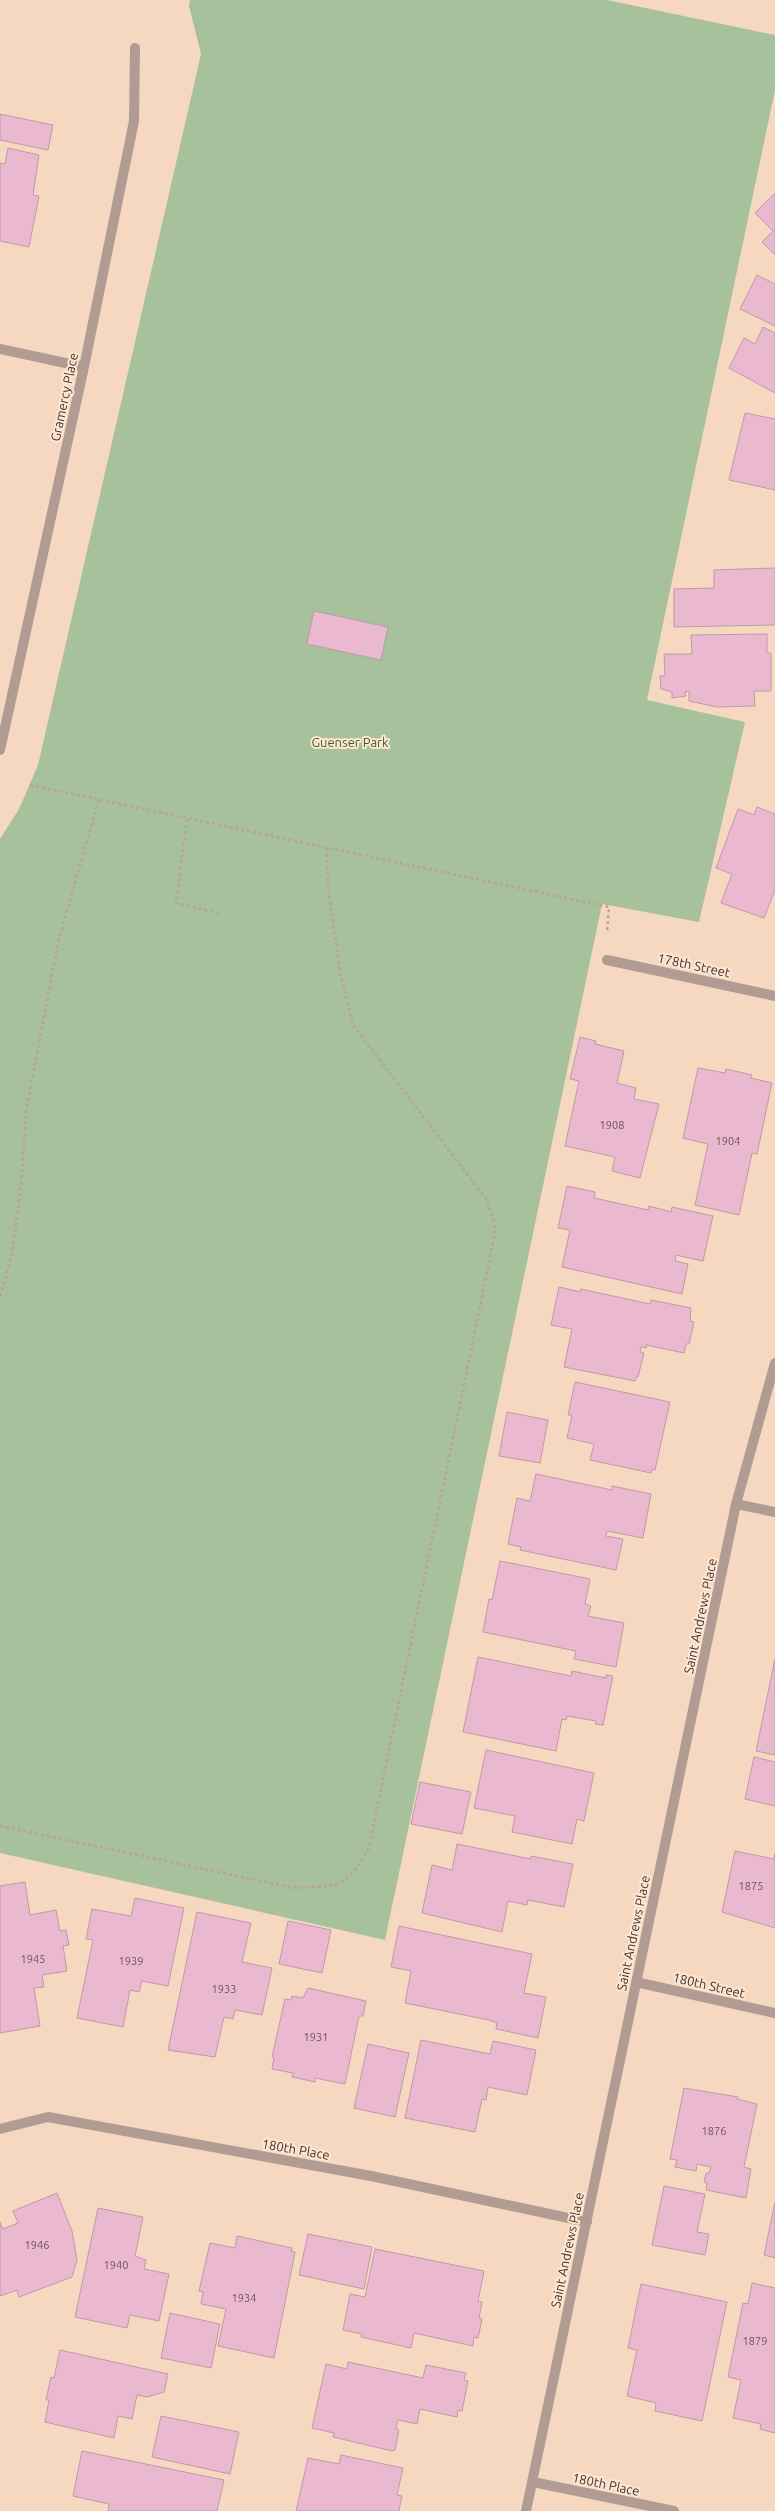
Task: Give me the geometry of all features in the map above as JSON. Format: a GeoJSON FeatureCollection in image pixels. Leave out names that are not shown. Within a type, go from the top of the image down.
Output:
{"type":"FeatureCollection","features":[{"type":"Feature","properties":{"kind":"street","name":"Gramercy Place"},"geometry":{"type":"LineString","coordinates":[[0,750],[84,367],[134,121],[135,48]]}},
{"type":"Feature","properties":{"kind":"street"},"geometry":{"type":"LineString","coordinates":[[0,349],[84,367]]}},
{"type":"Feature","properties":{"kind":"street","name":"178th Street"},"geometry":{"type":"LineString","coordinates":[[607,960],[775,996]]}},
{"type":"Feature","properties":{"kind":"street","name":"Saint Andrews Place"},"geometry":{"type":"LineString","coordinates":[[526,2511],[736,1504],[775,1363]]}},
{"type":"Feature","properties":{"kind":"street"},"geometry":{"type":"LineString","coordinates":[[736,1504],[775,1512]]}},
{"type":"Feature","properties":{"kind":"street","name":"180th Street"},"geometry":{"type":"LineString","coordinates":[[636,1982],[775,2013]]}},
{"type":"Feature","properties":{"kind":"street","name":"180th Place"},"geometry":{"type":"LineString","coordinates":[[0,2129],[48,2117],[371,2176],[587,2222]]}},
{"type":"Feature","properties":{"kind":"street","name":"180th Place"},"geometry":{"type":"LineString","coordinates":[[532,2482],[674,2511]]}},
{"type":"Feature","properties":{"kind":"path"},"geometry":{"type":"LineString","coordinates":[[30,785],[609,907],[608,922]]}},
{"type":"Feature","properties":{"kind":"path"},"geometry":{"type":"LineString","coordinates":[[0,1296],[12,1255],[22,1177],[26,1111],[59,938],[99,799]]}},
{"type":"Feature","properties":{"kind":"path"},"geometry":{"type":"LineString","coordinates":[[186,819],[176,903],[218,913]]}},
{"type":"Feature","properties":{"kind":"path"},"geometry":{"type":"LineString","coordinates":[[0,1826],[294,1888],[336,1886],[357,1869],[369,1847],[496,1229],[487,1200],[353,1025],[341,977],[328,888],[327,848]]}},
{"type":"Feature","properties":{"kind":"green space","name":"Guenser Park"},"geometry":{"type":"Polygon","coordinates":[[[190,0],[607,0],[775,35],[775,90],[647,700],[745,722],[699,922],[602,904],[385,1940],[0,1853],[0,839],[19,809],[38,765],[201,54],[189,6],[190,0]]]}},
{"type":"Feature","properties":{"kind":"building"},"geometry":{"type":"Polygon","coordinates":[[[0,114],[53,125],[48,150],[0,140],[0,114]]]}},
{"type":"Feature","properties":{"kind":"building"},"geometry":{"type":"Polygon","coordinates":[[[8,148],[39,155],[33,195],[39,196],[29,247],[0,241],[0,163],[5,164],[8,148]]]}},
{"type":"Feature","properties":{"kind":"building"},"geometry":{"type":"Polygon","coordinates":[[[775,193],[775,255],[762,242],[773,231],[755,213],[775,193]]]}},
{"type":"Feature","properties":{"kind":"building"},"geometry":{"type":"Polygon","coordinates":[[[757,275],[775,284],[775,326],[740,309],[757,275]]]}},
{"type":"Feature","properties":{"kind":"building"},"geometry":{"type":"Polygon","coordinates":[[[763,327],[775,333],[775,393],[729,368],[744,338],[755,344],[763,327]]]}},
{"type":"Feature","properties":{"kind":"building"},"geometry":{"type":"Polygon","coordinates":[[[745,413],[775,419],[775,490],[729,480],[745,413]]]}},
{"type":"Feature","properties":{"kind":"building"},"geometry":{"type":"Polygon","coordinates":[[[775,568],[775,625],[674,627],[674,589],[714,588],[714,570],[775,568]]]}},
{"type":"Feature","properties":{"kind":"building"},"geometry":{"type":"Polygon","coordinates":[[[314,611],[388,627],[381,660],[307,644],[314,611]]]}},
{"type":"Feature","properties":{"kind":"building"},"geometry":{"type":"Polygon","coordinates":[[[767,634],[767,653],[771,653],[771,691],[754,691],[755,706],[717,707],[689,701],[689,691],[685,692],[686,696],[672,698],[672,692],[661,689],[660,676],[665,676],[664,654],[692,654],[691,635],[767,634]]]}},
{"type":"Feature","properties":{"kind":"building"},"geometry":{"type":"Polygon","coordinates":[[[757,807],[775,814],[775,890],[764,918],[721,903],[732,874],[716,868],[738,809],[754,815],[757,807]]]}},
{"type":"Feature","properties":{"kind":"building"},"geometry":{"type":"Polygon","coordinates":[[[580,1037],[596,1041],[595,1044],[624,1051],[617,1083],[636,1088],[634,1099],[659,1104],[640,1178],[612,1171],[615,1157],[565,1146],[579,1081],[570,1079],[580,1037]]]}},
{"type":"Feature","properties":{"kind":"building"},"geometry":{"type":"Polygon","coordinates":[[[698,1068],[725,1073],[726,1069],[752,1075],[751,1078],[772,1083],[757,1154],[752,1153],[739,1215],[695,1205],[708,1144],[683,1138],[698,1068]]]}},
{"type":"Feature","properties":{"kind":"building"},"geometry":{"type":"Polygon","coordinates":[[[567,1186],[595,1192],[594,1198],[648,1210],[649,1206],[671,1212],[672,1207],[713,1216],[703,1261],[676,1255],[675,1261],[688,1264],[682,1294],[562,1267],[570,1230],[558,1228],[567,1186]]]}},
{"type":"Feature","properties":{"kind":"building"},"geometry":{"type":"Polygon","coordinates":[[[559,1287],[580,1292],[581,1289],[650,1304],[651,1300],[691,1308],[690,1321],[694,1322],[689,1344],[686,1344],[684,1353],[646,1345],[646,1348],[641,1347],[640,1352],[644,1353],[638,1377],[636,1377],[635,1381],[564,1367],[572,1329],[551,1325],[559,1287]]]}},
{"type":"Feature","properties":{"kind":"building"},"geometry":{"type":"Polygon","coordinates":[[[575,1382],[670,1402],[655,1470],[652,1469],[651,1473],[590,1460],[594,1444],[567,1438],[572,1415],[568,1415],[575,1382]]]}},
{"type":"Feature","properties":{"kind":"building"},"geometry":{"type":"Polygon","coordinates":[[[507,1412],[548,1420],[540,1463],[499,1456],[507,1412]]]}},
{"type":"Feature","properties":{"kind":"building"},"geometry":{"type":"Polygon","coordinates":[[[536,1474],[612,1490],[612,1486],[651,1494],[643,1538],[607,1531],[606,1536],[623,1539],[616,1570],[520,1550],[521,1547],[508,1544],[517,1498],[530,1501],[536,1474]]]}},
{"type":"Feature","properties":{"kind":"building"},"geometry":{"type":"Polygon","coordinates":[[[500,1561],[590,1579],[585,1604],[591,1606],[588,1616],[624,1623],[616,1667],[574,1659],[576,1651],[483,1632],[489,1599],[492,1600],[500,1561]]]}},
{"type":"Feature","properties":{"kind":"building"},"geometry":{"type":"Polygon","coordinates":[[[478,1657],[571,1676],[572,1671],[606,1678],[606,1675],[613,1676],[603,1725],[595,1724],[596,1721],[567,1716],[566,1720],[562,1719],[556,1751],[463,1732],[478,1657]]]}},
{"type":"Feature","properties":{"kind":"building"},"geometry":{"type":"Polygon","coordinates":[[[775,1659],[775,1755],[756,1751],[775,1659]]]}},
{"type":"Feature","properties":{"kind":"building"},"geometry":{"type":"Polygon","coordinates":[[[486,1750],[594,1773],[584,1821],[577,1819],[572,1844],[512,1832],[515,1816],[474,1808],[486,1750]]]}},
{"type":"Feature","properties":{"kind":"building"},"geometry":{"type":"Polygon","coordinates":[[[754,1757],[775,1762],[775,1806],[745,1799],[754,1757]]]}},
{"type":"Feature","properties":{"kind":"building"},"geometry":{"type":"Polygon","coordinates":[[[420,1782],[471,1792],[462,1834],[411,1824],[420,1782]]]}},
{"type":"Feature","properties":{"kind":"building"},"geometry":{"type":"Polygon","coordinates":[[[457,1844],[531,1859],[531,1856],[573,1864],[564,1907],[528,1900],[527,1905],[508,1901],[502,1932],[422,1913],[432,1865],[452,1870],[457,1844]]]}},
{"type":"Feature","properties":{"kind":"building"},"geometry":{"type":"Polygon","coordinates":[[[735,1851],[774,1859],[775,1853],[775,1928],[722,1912],[735,1851]]]}},
{"type":"Feature","properties":{"kind":"building"},"geometry":{"type":"Polygon","coordinates":[[[25,1882],[30,1915],[56,1910],[60,1931],[66,1930],[69,1945],[63,1946],[67,1971],[42,1975],[44,1987],[34,1988],[40,2026],[0,2033],[0,1886],[25,1882]]]}},
{"type":"Feature","properties":{"kind":"building"},"geometry":{"type":"Polygon","coordinates":[[[135,1898],[184,1908],[168,1986],[142,1981],[139,1992],[130,1990],[123,2027],[77,2018],[93,1940],[86,1939],[92,1909],[131,1916],[135,1898]]]}},
{"type":"Feature","properties":{"kind":"building"},"geometry":{"type":"Polygon","coordinates":[[[197,1912],[251,1923],[242,1962],[272,1968],[262,2015],[235,2010],[233,2019],[224,2017],[215,2057],[168,2050],[197,1912]]]}},
{"type":"Feature","properties":{"kind":"building"},"geometry":{"type":"Polygon","coordinates":[[[288,1921],[331,1930],[322,1973],[279,1964],[288,1921]]]}},
{"type":"Feature","properties":{"kind":"building"},"geometry":{"type":"Polygon","coordinates":[[[399,1926],[532,1954],[524,1993],[546,1997],[538,2038],[496,2029],[497,2023],[489,2020],[405,2003],[411,1971],[391,1967],[399,1926]]]}},
{"type":"Feature","properties":{"kind":"building"},"geometry":{"type":"Polygon","coordinates":[[[308,1988],[366,2001],[363,2016],[359,2016],[345,2084],[315,2078],[315,2082],[292,2077],[293,2073],[272,2069],[274,2058],[272,2057],[285,1999],[291,2000],[292,1996],[303,1998],[308,1988]]]}},
{"type":"Feature","properties":{"kind":"building"},"geometry":{"type":"Polygon","coordinates":[[[421,2040],[490,2054],[493,2041],[536,2050],[527,2095],[488,2087],[486,2100],[482,2099],[475,2132],[405,2118],[421,2040]]]}},
{"type":"Feature","properties":{"kind":"building"},"geometry":{"type":"Polygon","coordinates":[[[368,2044],[409,2053],[395,2117],[354,2108],[368,2044]]]}},
{"type":"Feature","properties":{"kind":"building"},"geometry":{"type":"Polygon","coordinates":[[[684,2088],[738,2097],[737,2099],[757,2104],[744,2167],[751,2169],[746,2198],[706,2190],[707,2183],[704,2182],[706,2173],[709,2173],[711,2167],[697,2164],[696,2171],[675,2167],[677,2160],[670,2159],[684,2088]]]}},
{"type":"Feature","properties":{"kind":"building"},"geometry":{"type":"Polygon","coordinates":[[[664,2186],[705,2194],[697,2232],[709,2234],[705,2255],[652,2245],[664,2186]]]}},
{"type":"Feature","properties":{"kind":"building"},"geometry":{"type":"Polygon","coordinates":[[[57,2193],[72,2231],[77,2260],[72,2277],[19,2297],[17,2290],[0,2296],[0,2222],[3,2229],[18,2223],[13,2211],[57,2193]]]}},
{"type":"Feature","properties":{"kind":"building"},"geometry":{"type":"Polygon","coordinates":[[[775,2202],[775,2258],[764,2255],[775,2202]]]}},
{"type":"Feature","properties":{"kind":"building"},"geometry":{"type":"Polygon","coordinates":[[[98,2208],[143,2217],[135,2256],[146,2260],[144,2269],[169,2274],[159,2321],[130,2315],[127,2328],[75,2317],[98,2208]]]}},
{"type":"Feature","properties":{"kind":"building"},"geometry":{"type":"Polygon","coordinates":[[[308,2234],[372,2247],[364,2289],[299,2275],[308,2234]]]}},
{"type":"Feature","properties":{"kind":"building"},"geometry":{"type":"Polygon","coordinates":[[[237,2236],[292,2248],[291,2251],[295,2252],[274,2358],[218,2346],[226,2309],[201,2304],[203,2292],[199,2291],[210,2243],[235,2248],[237,2236]]]}},
{"type":"Feature","properties":{"kind":"building"},"geometry":{"type":"Polygon","coordinates":[[[375,2249],[484,2271],[478,2301],[482,2302],[479,2318],[482,2319],[478,2338],[474,2337],[473,2346],[414,2333],[411,2348],[361,2337],[362,2334],[343,2330],[350,2294],[365,2297],[375,2249]]]}},
{"type":"Feature","properties":{"kind":"building"},"geometry":{"type":"Polygon","coordinates":[[[752,2283],[775,2288],[775,2433],[760,2429],[761,2424],[733,2418],[741,2380],[728,2377],[743,2303],[748,2304],[752,2283]]]}},
{"type":"Feature","properties":{"kind":"building"},"geometry":{"type":"Polygon","coordinates":[[[641,2284],[727,2302],[702,2421],[655,2411],[656,2403],[627,2396],[637,2350],[628,2348],[641,2284]]]}},
{"type":"Feature","properties":{"kind":"building"},"geometry":{"type":"Polygon","coordinates":[[[170,2313],[220,2324],[211,2368],[161,2358],[170,2313]]]}},
{"type":"Feature","properties":{"kind":"building"},"geometry":{"type":"Polygon","coordinates":[[[60,2350],[168,2374],[164,2392],[147,2397],[137,2395],[132,2419],[118,2416],[114,2438],[45,2422],[49,2400],[46,2400],[51,2377],[54,2378],[60,2350]]]}},
{"type":"Feature","properties":{"kind":"building"},"geometry":{"type":"Polygon","coordinates":[[[348,2362],[423,2378],[426,2365],[466,2373],[464,2380],[468,2381],[462,2411],[458,2410],[457,2417],[420,2409],[417,2424],[398,2420],[396,2429],[399,2430],[395,2450],[392,2451],[333,2437],[334,2433],[312,2428],[326,2364],[347,2369],[348,2362]]]}},
{"type":"Feature","properties":{"kind":"building"},"geometry":{"type":"Polygon","coordinates":[[[161,2416],[239,2432],[230,2474],[152,2457],[161,2416]]]}},
{"type":"Feature","properties":{"kind":"building"},"geometry":{"type":"Polygon","coordinates":[[[82,2451],[224,2480],[217,2511],[108,2511],[109,2504],[73,2496],[82,2451]]]}},
{"type":"Feature","properties":{"kind":"building"},"geometry":{"type":"Polygon","coordinates":[[[341,2455],[403,2468],[397,2495],[402,2496],[399,2511],[296,2511],[308,2458],[339,2464],[341,2455]]]}}]}
